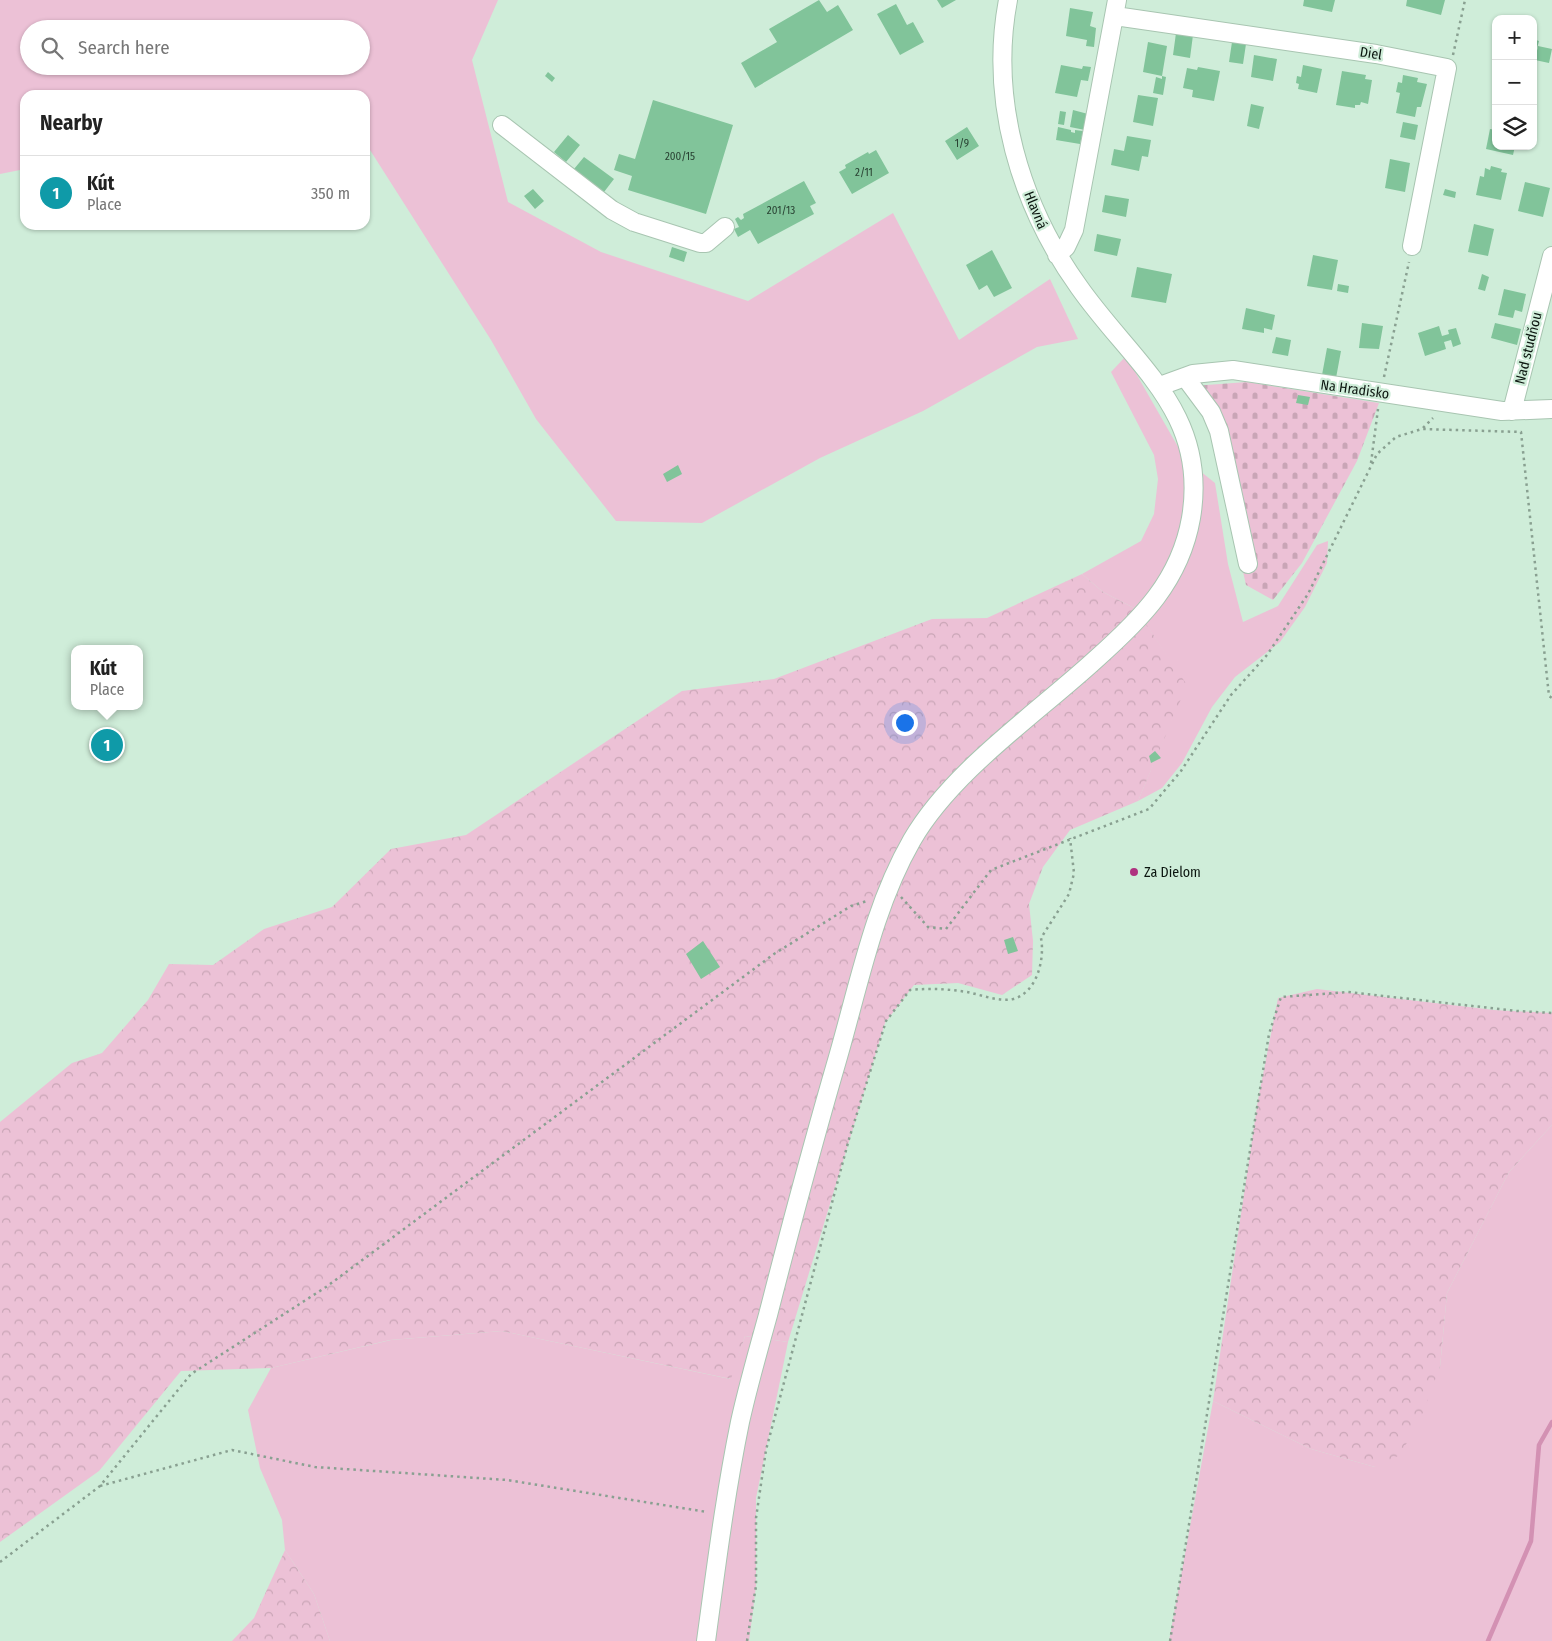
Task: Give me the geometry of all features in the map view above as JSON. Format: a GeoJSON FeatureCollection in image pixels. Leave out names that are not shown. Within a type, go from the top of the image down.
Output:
{"type":"FeatureCollection","features":[{"type":"Feature","properties":{"kind":"street","name":"Hlavná"},"geometry":{"type":"LineString","coordinates":[[706,1641],[723,1515],[740,1422],[802,1182],[884,896],[912,839],[934,808],[1004,739],[1139,621],[1161,592],[1186,538],[1194,490],[1192,463],[1186,436],[1175,411],[1160,386],[1081,290],[1057,255],[1039,220],[1024,179],[1006,110],[1000,61],[1001,38],[1008,0]]}},
{"type":"Feature","properties":{"kind":"street","name":"Diel"},"geometry":{"type":"LineString","coordinates":[[1057,255],[1066,247],[1074,230],[1116,8],[1447,68]]}},
{"type":"Feature","properties":{"kind":"street"},"geometry":{"type":"LineString","coordinates":[[1412,246],[1447,68]]}},
{"type":"Feature","properties":{"kind":"street"},"geometry":{"type":"LineString","coordinates":[[502,125],[612,210],[634,222],[700,243],[706,243],[725,227]]}},
{"type":"Feature","properties":{"kind":"street","name":"Nad studňou"},"geometry":{"type":"LineString","coordinates":[[1512,411],[1552,256]]}},
{"type":"Feature","properties":{"kind":"street","name":"Na Hradisko"},"geometry":{"type":"LineString","coordinates":[[1160,386],[1185,377],[1233,370],[1512,411],[1552,409]]}},
{"type":"Feature","properties":{"kind":"street"},"geometry":{"type":"LineString","coordinates":[[1185,377],[1211,412],[1218,431],[1248,564]]}},
{"type":"Feature","properties":{"kind":"path"},"geometry":{"type":"LineString","coordinates":[[1447,68],[1452,62],[1464,0]]}},
{"type":"Feature","properties":{"kind":"path"},"geometry":{"type":"LineString","coordinates":[[1370,466],[1381,393],[1412,246]]}},
{"type":"Feature","properties":{"kind":"path"},"geometry":{"type":"LineString","coordinates":[[884,896],[902,897],[928,927],[946,929],[991,870],[1148,809],[1181,771],[1231,695],[1267,655],[1308,594],[1370,466],[1385,445],[1396,437],[1422,429],[1522,432],[1549,696],[1552,698]]}},
{"type":"Feature","properties":{"kind":"path"},"geometry":{"type":"LineString","coordinates":[[747,1641],[756,1586],[756,1518],[766,1450],[850,1139],[886,1020],[910,990],[936,988],[968,992],[992,998],[1013,999],[1029,989],[1036,977],[1044,952],[1041,938],[1069,894],[1074,873],[1070,838]]}},
{"type":"Feature","properties":{"kind":"path"},"geometry":{"type":"LineString","coordinates":[[0,1562],[100,1486],[191,1374],[326,1287],[774,954],[851,906]]}},
{"type":"Feature","properties":{"kind":"path"},"geometry":{"type":"LineString","coordinates":[[1170,1641],[1269,1034],[1281,997],[1348,992],[1517,1011],[1552,1013]]}},
{"type":"Feature","properties":{"kind":"path"},"geometry":{"type":"LineString","coordinates":[[100,1486],[232,1450],[315,1467],[506,1480],[723,1515]]}},
{"type":"Feature","properties":{"kind":"green space"},"geometry":{"type":"Polygon","coordinates":[[[0,0],[498,0],[472,60],[508,202],[601,252],[748,301],[893,213],[959,340],[1050,279],[1078,339],[1037,347],[923,411],[820,458],[702,523],[616,521],[536,419],[491,340],[370,150],[370,90],[20,90],[20,170],[0,174],[0,0]]]}},
{"type":"Feature","properties":{"kind":"green space"},"geometry":{"type":"Polygon","coordinates":[[[1126,356],[1185,459],[1215,483],[1228,564],[1243,622],[1278,606],[1317,545],[1328,541],[1327,563],[1305,607],[1280,642],[1235,677],[1212,707],[1182,763],[1162,788],[1138,801],[1186,685],[1136,609],[1103,592],[1082,574],[1141,541],[1154,514],[1158,479],[1154,455],[1111,372],[1126,356]]]}},
{"type":"Feature","properties":{"kind":"green space"},"geometry":{"type":"Polygon","coordinates":[[[1247,382],[1379,403],[1357,461],[1302,563],[1273,600],[1246,585],[1210,423],[1193,386],[1247,382]]]}},
{"type":"Feature","properties":{"kind":"green space"},"geometry":{"type":"Polygon","coordinates":[[[1082,574],[1103,592],[1136,609],[1187,685],[1138,801],[1070,830],[1043,867],[1029,904],[1033,941],[1032,975],[1002,995],[958,983],[914,985],[885,1023],[788,1342],[745,1336],[731,1379],[502,1331],[390,1340],[271,1368],[181,1371],[99,1471],[0,1542],[0,1122],[72,1063],[102,1053],[148,1000],[169,964],[213,965],[264,929],[332,907],[391,849],[466,835],[682,691],[774,679],[932,619],[987,618],[1082,574]]]}},
{"type":"Feature","properties":{"kind":"green space"},"geometry":{"type":"Polygon","coordinates":[[[1317,989],[1494,1010],[1552,1013],[1552,1125],[1509,1172],[1447,1293],[1440,1367],[1417,1428],[1398,1456],[1375,1467],[1311,1449],[1213,1401],[1258,1100],[1278,998],[1317,989]]]}},
{"type":"Feature","properties":{"kind":"green space"},"geometry":{"type":"Polygon","coordinates":[[[1552,1125],[1552,1641],[1169,1641],[1213,1401],[1311,1449],[1375,1467],[1440,1367],[1447,1293],[1509,1172],[1552,1125]]]}},
{"type":"Feature","properties":{"kind":"green space"},"geometry":{"type":"Polygon","coordinates":[[[502,1331],[730,1379],[745,1336],[788,1342],[756,1498],[756,1586],[749,1641],[330,1641],[314,1594],[285,1550],[282,1520],[260,1468],[248,1410],[271,1368],[391,1340],[502,1331]]]}},
{"type":"Feature","properties":{"kind":"green space"},"geometry":{"type":"Polygon","coordinates":[[[285,1550],[314,1594],[330,1641],[232,1641],[254,1618],[285,1550]]]}},
{"type":"Feature","properties":{"kind":"building"},"geometry":{"type":"Polygon","coordinates":[[[819,0],[827,12],[838,5],[853,30],[755,88],[741,63],[777,42],[769,29],[819,0]]]}},
{"type":"Feature","properties":{"kind":"building"},"geometry":{"type":"Polygon","coordinates":[[[937,0],[956,0],[942,8],[937,0]]]}},
{"type":"Feature","properties":{"kind":"building"},"geometry":{"type":"Polygon","coordinates":[[[1304,0],[1335,0],[1332,12],[1303,6],[1304,0]]]}},
{"type":"Feature","properties":{"kind":"building"},"geometry":{"type":"Polygon","coordinates":[[[1407,0],[1445,0],[1441,15],[1406,6],[1407,0]]]}},
{"type":"Feature","properties":{"kind":"building"},"geometry":{"type":"Polygon","coordinates":[[[896,4],[907,25],[913,22],[924,42],[900,55],[877,14],[896,4]]]}},
{"type":"Feature","properties":{"kind":"building"},"geometry":{"type":"Polygon","coordinates":[[[1070,8],[1093,12],[1090,26],[1096,28],[1094,47],[1086,46],[1087,40],[1066,36],[1070,8]]]}},
{"type":"Feature","properties":{"kind":"building"},"geometry":{"type":"Polygon","coordinates":[[[1176,33],[1193,35],[1190,58],[1173,55],[1176,33]]]}},
{"type":"Feature","properties":{"kind":"building"},"geometry":{"type":"Polygon","coordinates":[[[1148,42],[1167,46],[1162,76],[1143,72],[1148,42]]]}},
{"type":"Feature","properties":{"kind":"building"},"geometry":{"type":"Polygon","coordinates":[[[1232,42],[1246,44],[1243,64],[1229,62],[1232,42]]]}},
{"type":"Feature","properties":{"kind":"building"},"geometry":{"type":"Polygon","coordinates":[[[1538,46],[1552,49],[1549,63],[1537,60],[1538,46]]]}},
{"type":"Feature","properties":{"kind":"building"},"geometry":{"type":"Polygon","coordinates":[[[1254,55],[1277,59],[1273,81],[1251,77],[1254,55]]]}},
{"type":"Feature","properties":{"kind":"building"},"geometry":{"type":"Polygon","coordinates":[[[1061,65],[1082,69],[1083,66],[1091,67],[1088,81],[1081,80],[1077,97],[1055,93],[1061,65]]]}},
{"type":"Feature","properties":{"kind":"building"},"geometry":{"type":"Polygon","coordinates":[[[1303,65],[1322,69],[1317,93],[1298,89],[1299,84],[1296,83],[1297,76],[1301,77],[1303,65]]]}},
{"type":"Feature","properties":{"kind":"building"},"geometry":{"type":"Polygon","coordinates":[[[1198,67],[1220,71],[1214,101],[1192,97],[1193,90],[1183,88],[1187,68],[1197,70],[1198,67]]]}},
{"type":"Feature","properties":{"kind":"building"},"geometry":{"type":"Polygon","coordinates":[[[1342,71],[1366,75],[1365,79],[1372,80],[1368,104],[1361,102],[1360,105],[1355,105],[1355,108],[1336,105],[1342,71]]]}},
{"type":"Feature","properties":{"kind":"building"},"geometry":{"type":"Polygon","coordinates":[[[548,72],[555,78],[552,82],[545,76],[548,72]]]}},
{"type":"Feature","properties":{"kind":"building"},"geometry":{"type":"Polygon","coordinates":[[[1403,75],[1418,78],[1417,82],[1427,84],[1421,107],[1417,107],[1415,117],[1396,113],[1400,93],[1396,92],[1398,82],[1402,83],[1403,75]]]}},
{"type":"Feature","properties":{"kind":"building"},"geometry":{"type":"Polygon","coordinates":[[[1162,76],[1166,77],[1163,95],[1153,93],[1156,77],[1162,79],[1162,76]]]}},
{"type":"Feature","properties":{"kind":"building"},"geometry":{"type":"Polygon","coordinates":[[[1138,95],[1158,98],[1153,126],[1133,122],[1138,95]]]}},
{"type":"Feature","properties":{"kind":"building"},"geometry":{"type":"Polygon","coordinates":[[[653,100],[733,125],[706,214],[628,190],[632,176],[614,170],[619,154],[635,159],[653,100]]]}},
{"type":"Feature","properties":{"kind":"building"},"geometry":{"type":"Polygon","coordinates":[[[1251,104],[1264,107],[1259,129],[1247,126],[1251,104]]]}},
{"type":"Feature","properties":{"kind":"building"},"geometry":{"type":"Polygon","coordinates":[[[1073,110],[1088,114],[1085,130],[1070,127],[1073,110]]]}},
{"type":"Feature","properties":{"kind":"building"},"geometry":{"type":"Polygon","coordinates":[[[1060,111],[1066,112],[1064,125],[1058,124],[1060,111]]]}},
{"type":"Feature","properties":{"kind":"building"},"geometry":{"type":"Polygon","coordinates":[[[1403,122],[1418,125],[1415,140],[1400,137],[1403,122]]]}},
{"type":"Feature","properties":{"kind":"building"},"geometry":{"type":"Polygon","coordinates":[[[967,127],[979,146],[957,160],[945,141],[967,127]]]}},
{"type":"Feature","properties":{"kind":"building"},"geometry":{"type":"Polygon","coordinates":[[[1058,127],[1075,133],[1075,130],[1083,131],[1080,144],[1056,140],[1058,127]]]}},
{"type":"Feature","properties":{"kind":"building"},"geometry":{"type":"Polygon","coordinates":[[[1490,129],[1492,129],[1492,150],[1514,150],[1513,155],[1486,149],[1490,129]]]}},
{"type":"Feature","properties":{"kind":"building"},"geometry":{"type":"Polygon","coordinates":[[[568,135],[580,145],[566,162],[554,152],[568,135]]]}},
{"type":"Feature","properties":{"kind":"building"},"geometry":{"type":"Polygon","coordinates":[[[1127,136],[1151,140],[1148,157],[1142,156],[1139,171],[1111,165],[1114,149],[1124,151],[1127,136]]]}},
{"type":"Feature","properties":{"kind":"building"},"geometry":{"type":"Polygon","coordinates":[[[876,150],[889,173],[852,194],[839,172],[846,168],[845,165],[868,152],[869,154],[876,150]]]}},
{"type":"Feature","properties":{"kind":"building"},"geometry":{"type":"Polygon","coordinates":[[[584,157],[614,179],[604,192],[574,169],[584,157]]]}},
{"type":"Feature","properties":{"kind":"building"},"geometry":{"type":"Polygon","coordinates":[[[1390,159],[1410,163],[1405,192],[1385,188],[1390,159]]]}},
{"type":"Feature","properties":{"kind":"building"},"geometry":{"type":"Polygon","coordinates":[[[1491,166],[1502,169],[1501,172],[1507,173],[1501,200],[1476,195],[1480,176],[1484,177],[1485,168],[1490,170],[1491,166]]]}},
{"type":"Feature","properties":{"kind":"building"},"geometry":{"type":"Polygon","coordinates":[[[804,181],[816,203],[810,206],[814,214],[758,244],[750,230],[738,237],[734,229],[739,227],[735,219],[738,217],[741,220],[744,218],[743,214],[804,181]]]}},
{"type":"Feature","properties":{"kind":"building"},"geometry":{"type":"Polygon","coordinates":[[[1525,182],[1550,188],[1543,217],[1518,211],[1525,182]]]}},
{"type":"Feature","properties":{"kind":"building"},"geometry":{"type":"Polygon","coordinates":[[[533,189],[544,201],[535,209],[524,196],[533,189]]]}},
{"type":"Feature","properties":{"kind":"building"},"geometry":{"type":"Polygon","coordinates":[[[1445,189],[1456,192],[1455,198],[1443,195],[1445,189]]]}},
{"type":"Feature","properties":{"kind":"building"},"geometry":{"type":"Polygon","coordinates":[[[1105,195],[1129,199],[1126,217],[1102,212],[1105,195]]]}},
{"type":"Feature","properties":{"kind":"building"},"geometry":{"type":"Polygon","coordinates":[[[1474,224],[1494,229],[1488,256],[1468,252],[1474,224]]]}},
{"type":"Feature","properties":{"kind":"building"},"geometry":{"type":"Polygon","coordinates":[[[1097,234],[1121,239],[1117,256],[1094,251],[1097,234]]]}},
{"type":"Feature","properties":{"kind":"building"},"geometry":{"type":"Polygon","coordinates":[[[672,247],[687,252],[684,262],[669,257],[672,247]]]}},
{"type":"Feature","properties":{"kind":"building"},"geometry":{"type":"Polygon","coordinates":[[[992,250],[1012,288],[994,297],[987,285],[979,290],[966,265],[992,250]]]}},
{"type":"Feature","properties":{"kind":"building"},"geometry":{"type":"Polygon","coordinates":[[[1313,255],[1338,260],[1332,290],[1307,286],[1313,255]]]}},
{"type":"Feature","properties":{"kind":"building"},"geometry":{"type":"Polygon","coordinates":[[[1137,267],[1172,274],[1166,303],[1131,297],[1137,267]]]}},
{"type":"Feature","properties":{"kind":"building"},"geometry":{"type":"Polygon","coordinates":[[[1482,274],[1489,277],[1485,291],[1478,289],[1482,274]]]}},
{"type":"Feature","properties":{"kind":"building"},"geometry":{"type":"Polygon","coordinates":[[[1338,284],[1349,286],[1348,293],[1337,291],[1338,284]]]}},
{"type":"Feature","properties":{"kind":"building"},"geometry":{"type":"Polygon","coordinates":[[[1504,289],[1526,294],[1522,312],[1515,310],[1513,318],[1498,315],[1504,289]]]}},
{"type":"Feature","properties":{"kind":"building"},"geometry":{"type":"Polygon","coordinates":[[[1246,308],[1275,315],[1272,330],[1264,328],[1264,333],[1242,329],[1246,308]]]}},
{"type":"Feature","properties":{"kind":"building"},"geometry":{"type":"Polygon","coordinates":[[[1362,323],[1383,326],[1379,349],[1359,348],[1362,323]]]}},
{"type":"Feature","properties":{"kind":"building"},"geometry":{"type":"Polygon","coordinates":[[[1495,323],[1521,329],[1517,345],[1491,338],[1495,323]]]}},
{"type":"Feature","properties":{"kind":"building"},"geometry":{"type":"Polygon","coordinates":[[[1439,326],[1442,336],[1449,334],[1448,330],[1456,328],[1461,344],[1453,347],[1451,340],[1444,342],[1446,349],[1425,356],[1418,333],[1439,326]]]}},
{"type":"Feature","properties":{"kind":"building"},"geometry":{"type":"Polygon","coordinates":[[[1276,337],[1291,340],[1288,356],[1272,353],[1276,337]]]}},
{"type":"Feature","properties":{"kind":"building"},"geometry":{"type":"Polygon","coordinates":[[[1327,348],[1341,351],[1336,378],[1322,375],[1327,348]]]}},
{"type":"Feature","properties":{"kind":"building"},"geometry":{"type":"Polygon","coordinates":[[[1298,395],[1310,397],[1308,405],[1296,403],[1298,395]]]}},
{"type":"Feature","properties":{"kind":"building"},"geometry":{"type":"Polygon","coordinates":[[[678,465],[682,474],[667,482],[663,474],[678,465]]]}},
{"type":"Feature","properties":{"kind":"building"},"geometry":{"type":"Polygon","coordinates":[[[1155,751],[1161,758],[1151,763],[1149,756],[1155,751]]]}},
{"type":"Feature","properties":{"kind":"building"},"geometry":{"type":"Polygon","coordinates":[[[1013,937],[1018,951],[1008,954],[1004,940],[1013,937]]]}},
{"type":"Feature","properties":{"kind":"building"},"geometry":{"type":"Polygon","coordinates":[[[703,941],[720,967],[701,979],[686,954],[703,941]]]}},
{"type":"Feature","properties":{"kind":"waterway"},"geometry":{"type":"LineString","coordinates":[[1488,1641],[1531,1541],[1539,1445],[1552,1422]]}},
{"type":"Feature","properties":{"kind":"place","name":"Kút"},"geometry":{"type":"Point","coordinates":[107,745]}},
{"type":"Feature","properties":{"kind":"place","name":"Za Dielom"},"geometry":{"type":"Point","coordinates":[1134,872]}}]}
